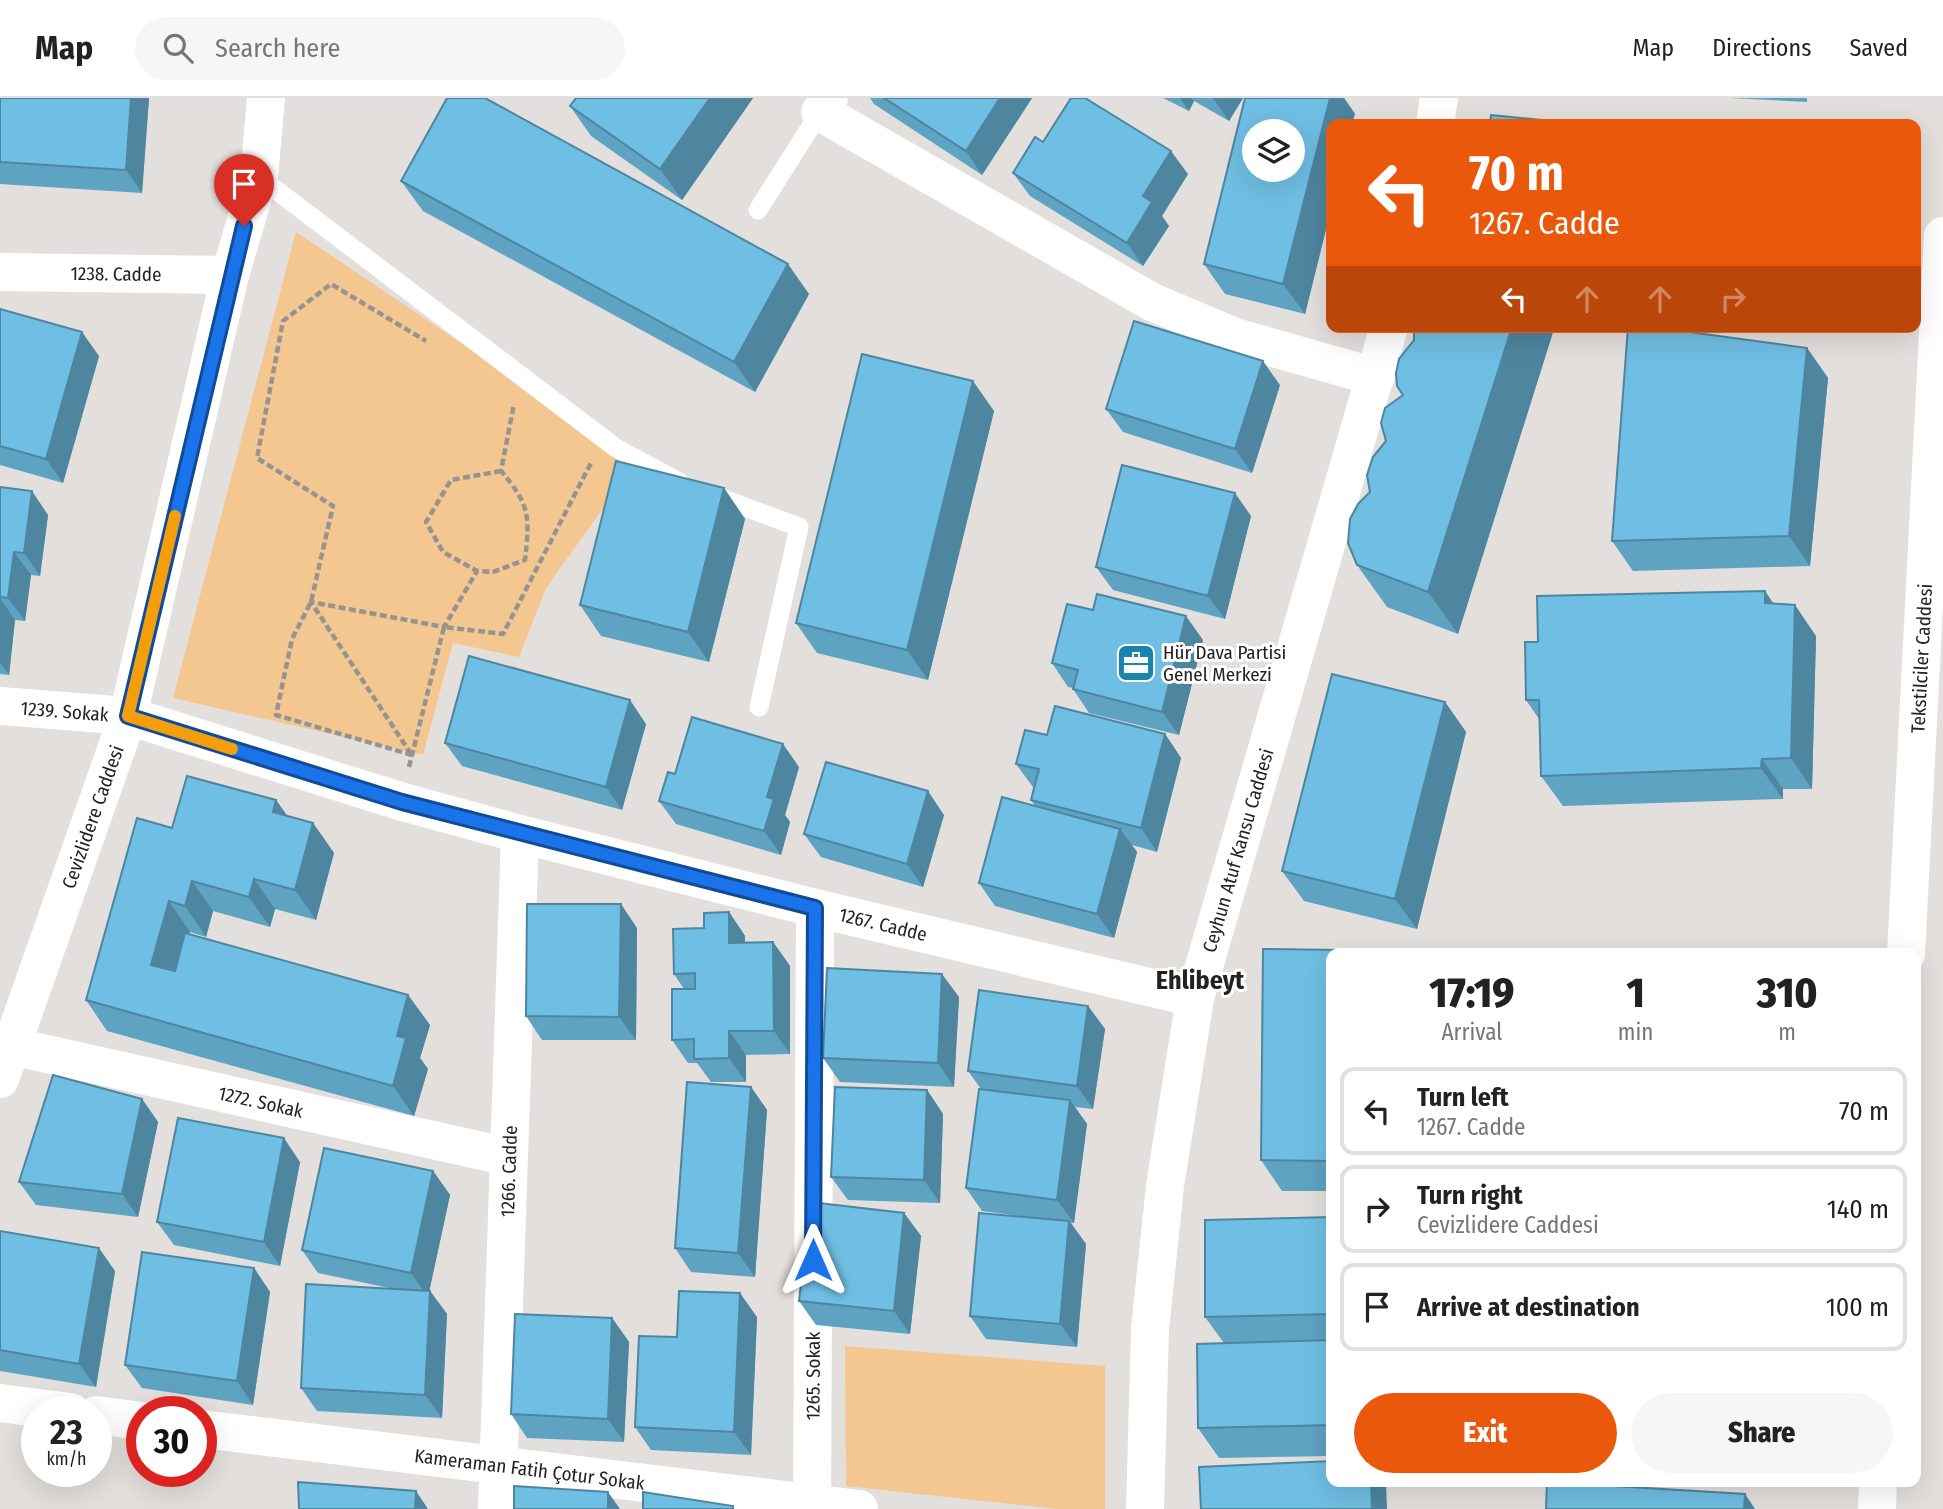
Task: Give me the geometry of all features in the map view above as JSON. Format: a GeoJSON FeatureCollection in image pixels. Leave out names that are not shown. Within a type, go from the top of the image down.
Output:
{"type":"FeatureCollection","features":[{"type":"Feature","properties":{"kind":"street","name":"Cevizlidere Caddesi"},"geometry":{"type":"LineString","coordinates":[[6,1063],[128,716],[230,275],[259,177],[266,98]]}},
{"type":"Feature","properties":{"kind":"street"},"geometry":{"type":"LineString","coordinates":[[1437,119],[1439,98]]}},
{"type":"Feature","properties":{"kind":"street"},"geometry":{"type":"LineString","coordinates":[[825,105],[1152,302],[1236,337],[1376,377]]}},
{"type":"Feature","properties":{"kind":"street","name":"Tekstilciler Caddesi"},"geometry":{"type":"LineString","coordinates":[[1906,948],[1943,236]]}},
{"type":"Feature","properties":{"kind":"street","name":"1238. Cadde"},"geometry":{"type":"LineString","coordinates":[[0,272],[230,275]]}},
{"type":"Feature","properties":{"kind":"street","name":"Ceyhun Atuf Kansu Caddesi"},"geometry":{"type":"LineString","coordinates":[[1145,1509],[1151,1316],[1165,1186],[1195,998],[1387,333]]}},
{"type":"Feature","properties":{"kind":"street","name":"1239. Sokak"},"geometry":{"type":"LineString","coordinates":[[0,706],[128,716]]}},
{"type":"Feature","properties":{"kind":"street","name":"1267. Cadde"},"geometry":{"type":"LineString","coordinates":[[128,716],[402,802],[520,834],[815,908],[1195,998]]}},
{"type":"Feature","properties":{"kind":"street","name":"1266. Cadde"},"geometry":{"type":"LineString","coordinates":[[497,1509],[520,834]]}},
{"type":"Feature","properties":{"kind":"street","name":"1265. Sokak"},"geometry":{"type":"LineString","coordinates":[[812,1506],[815,908]]}},
{"type":"Feature","properties":{"kind":"street","name":"1272. Sokak"},"geometry":{"type":"LineString","coordinates":[[6,1063],[509,1157]]}},
{"type":"Feature","properties":{"kind":"street"},"geometry":{"type":"LineString","coordinates":[[0,1404],[21,1406]]}},
{"type":"Feature","properties":{"kind":"street","name":"Kameraman Fatih Çotur Sokak"},"geometry":{"type":"LineString","coordinates":[[217,1431],[812,1506],[859,1509]]}},
{"type":"Feature","properties":{"kind":"street"},"geometry":{"type":"LineString","coordinates":[[1877,1509],[1878,1487]]}},
{"type":"Feature","properties":{"kind":"lane"},"geometry":{"type":"LineString","coordinates":[[758,210],[825,105]]}},
{"type":"Feature","properties":{"kind":"lane"},"geometry":{"type":"LineString","coordinates":[[259,177],[616,448],[678,482],[799,527],[760,707]]}},
{"type":"Feature","properties":{"kind":"path"},"geometry":{"type":"LineString","coordinates":[[412,755],[276,715],[292,639],[311,602],[333,506],[257,458],[283,321],[331,284],[435,347]]}},
{"type":"Feature","properties":{"kind":"path"},"geometry":{"type":"LineString","coordinates":[[501,471],[516,396]]}},
{"type":"Feature","properties":{"kind":"path"},"geometry":{"type":"LineString","coordinates":[[311,602],[444,627],[503,634],[593,461]]}},
{"type":"Feature","properties":{"kind":"path"},"geometry":{"type":"LineString","coordinates":[[501,471],[522,496],[528,529],[525,560],[493,572],[477,571],[443,552],[426,522],[451,480],[501,471]]}},
{"type":"Feature","properties":{"kind":"path"},"geometry":{"type":"LineString","coordinates":[[402,802],[444,627],[477,571]]}},
{"type":"Feature","properties":{"kind":"path"},"geometry":{"type":"LineString","coordinates":[[311,602],[412,755]]}},
{"type":"Feature","properties":{"kind":"shaded area"},"geometry":{"type":"Polygon","coordinates":[[[296,232],[637,461],[546,588],[519,657],[453,643],[423,755],[173,698],[296,232]]]}},
{"type":"Feature","properties":{"kind":"shaded area"},"geometry":{"type":"Polygon","coordinates":[[[845,1346],[1105,1366],[1105,1509],[1057,1509],[846,1486],[845,1346]]]}},
{"type":"Feature","properties":{"kind":"building"},"geometry":{"type":"Polygon","coordinates":[[[0,98],[131,98],[126,170],[0,162],[0,98]]]}},
{"type":"Feature","properties":{"kind":"building"},"geometry":{"type":"Polygon","coordinates":[[[447,98],[485,98],[788,264],[734,362],[401,181],[447,98]]]}},
{"type":"Feature","properties":{"kind":"building"},"geometry":{"type":"Polygon","coordinates":[[[576,98],[710,98],[660,169],[570,106],[576,98]]]}},
{"type":"Feature","properties":{"kind":"building"},"geometry":{"type":"Polygon","coordinates":[[[884,98],[1000,98],[966,151],[884,98]]]}},
{"type":"Feature","properties":{"kind":"building"},"geometry":{"type":"Polygon","coordinates":[[[1071,98],[1085,98],[1171,151],[1143,196],[1152,202],[1127,243],[1013,173],[1035,137],[1043,142],[1071,98]]]}},
{"type":"Feature","properties":{"kind":"building"},"geometry":{"type":"Polygon","coordinates":[[[1245,98],[1330,98],[1283,284],[1204,264],[1245,98]]]}},
{"type":"Feature","properties":{"kind":"building"},"geometry":{"type":"Polygon","coordinates":[[[1491,115],[1531,119],[1491,119],[1491,115]]]}},
{"type":"Feature","properties":{"kind":"building"},"geometry":{"type":"Polygon","coordinates":[[[0,309],[82,332],[46,459],[0,446],[0,309]]]}},
{"type":"Feature","properties":{"kind":"building"},"geometry":{"type":"Polygon","coordinates":[[[1134,321],[1263,361],[1235,449],[1106,409],[1134,321]]]}},
{"type":"Feature","properties":{"kind":"building"},"geometry":{"type":"Polygon","coordinates":[[[1414,333],[1510,333],[1428,592],[1357,565],[1348,543],[1350,519],[1358,504],[1370,492],[1367,475],[1373,457],[1386,441],[1381,423],[1385,408],[1403,395],[1397,386],[1399,359],[1414,340],[1414,333]]]}},
{"type":"Feature","properties":{"kind":"building"},"geometry":{"type":"Polygon","coordinates":[[[1628,333],[1696,333],[1807,348],[1789,536],[1612,541],[1628,333]]]}},
{"type":"Feature","properties":{"kind":"building"},"geometry":{"type":"Polygon","coordinates":[[[862,354],[973,381],[907,650],[796,623],[862,354]]]}},
{"type":"Feature","properties":{"kind":"building"},"geometry":{"type":"Polygon","coordinates":[[[616,461],[724,488],[688,632],[580,605],[616,461]]]}},
{"type":"Feature","properties":{"kind":"building"},"geometry":{"type":"Polygon","coordinates":[[[1122,465],[1235,493],[1208,596],[1096,567],[1122,465]]]}},
{"type":"Feature","properties":{"kind":"building"},"geometry":{"type":"Polygon","coordinates":[[[0,487],[32,491],[24,553],[14,552],[8,598],[0,597],[0,487]]]}},
{"type":"Feature","properties":{"kind":"building"},"geometry":{"type":"Polygon","coordinates":[[[1765,591],[1765,603],[1795,605],[1791,758],[1762,759],[1761,768],[1541,776],[1539,700],[1526,700],[1525,642],[1538,642],[1537,596],[1765,591]]]}},
{"type":"Feature","properties":{"kind":"building","name":"Hür Dava Partisi Genel Merkezi"},"geometry":{"type":"Polygon","coordinates":[[[1097,594],[1186,616],[1162,712],[1073,689],[1078,670],[1052,663],[1067,604],[1093,610],[1097,594]]]}},
{"type":"Feature","properties":{"kind":"building"},"geometry":{"type":"Polygon","coordinates":[[[469,656],[630,700],[606,787],[445,743],[469,656]]]}},
{"type":"Feature","properties":{"kind":"building"},"geometry":{"type":"Polygon","coordinates":[[[1332,674],[1445,702],[1395,899],[1282,871],[1332,674]]]}},
{"type":"Feature","properties":{"kind":"building"},"geometry":{"type":"Polygon","coordinates":[[[1055,706],[1165,734],[1141,828],[1031,800],[1039,769],[1016,764],[1025,730],[1047,735],[1055,706]]]}},
{"type":"Feature","properties":{"kind":"building"},"geometry":{"type":"Polygon","coordinates":[[[692,717],[783,744],[767,797],[774,799],[764,831],[659,801],[668,772],[675,774],[692,717]]]}},
{"type":"Feature","properties":{"kind":"building"},"geometry":{"type":"Polygon","coordinates":[[[826,762],[928,791],[907,864],[804,834],[826,762]]]}},
{"type":"Feature","properties":{"kind":"building"},"geometry":{"type":"Polygon","coordinates":[[[187,776],[276,800],[273,812],[313,823],[295,890],[254,879],[249,897],[192,881],[185,906],[169,901],[151,965],[175,971],[185,933],[408,995],[397,1036],[406,1038],[393,1086],[86,1000],[137,818],[172,828],[187,776]]]}},
{"type":"Feature","properties":{"kind":"building"},"geometry":{"type":"Polygon","coordinates":[[[1002,797],[1120,829],[1097,914],[979,883],[1002,797]]]}},
{"type":"Feature","properties":{"kind":"building"},"geometry":{"type":"Polygon","coordinates":[[[527,904],[621,904],[619,1017],[526,1016],[527,904]]]}},
{"type":"Feature","properties":{"kind":"building"},"geometry":{"type":"Polygon","coordinates":[[[729,912],[729,943],[773,942],[774,1031],[729,1031],[729,1058],[694,1059],[694,1039],[672,1040],[672,989],[695,989],[695,973],[674,974],[673,929],[704,928],[704,913],[729,912]]]}},
{"type":"Feature","properties":{"kind":"building"},"geometry":{"type":"Polygon","coordinates":[[[1263,949],[1326,950],[1326,1161],[1261,1160],[1263,949]]]}},
{"type":"Feature","properties":{"kind":"building"},"geometry":{"type":"Polygon","coordinates":[[[827,968],[942,974],[938,1063],[823,1058],[827,968]]]}},
{"type":"Feature","properties":{"kind":"building"},"geometry":{"type":"Polygon","coordinates":[[[979,990],[1088,1006],[1077,1086],[968,1071],[979,990]]]}},
{"type":"Feature","properties":{"kind":"building"},"geometry":{"type":"Polygon","coordinates":[[[53,1075],[142,1099],[122,1194],[19,1182],[53,1075]]]}},
{"type":"Feature","properties":{"kind":"building"},"geometry":{"type":"Polygon","coordinates":[[[687,1082],[751,1087],[738,1253],[675,1248],[687,1082]]]}},
{"type":"Feature","properties":{"kind":"building"},"geometry":{"type":"Polygon","coordinates":[[[835,1087],[927,1090],[924,1180],[831,1177],[835,1087]]]}},
{"type":"Feature","properties":{"kind":"building"},"geometry":{"type":"Polygon","coordinates":[[[979,1089],[1070,1100],[1057,1200],[966,1188],[979,1089]]]}},
{"type":"Feature","properties":{"kind":"building"},"geometry":{"type":"Polygon","coordinates":[[[178,1118],[284,1138],[264,1242],[157,1222],[178,1118]]]}},
{"type":"Feature","properties":{"kind":"building"},"geometry":{"type":"Polygon","coordinates":[[[324,1148],[433,1171],[411,1273],[302,1250],[324,1148]]]}},
{"type":"Feature","properties":{"kind":"building"},"geometry":{"type":"Polygon","coordinates":[[[810,1202],[904,1213],[894,1311],[799,1301],[810,1202]]]}},
{"type":"Feature","properties":{"kind":"building"},"geometry":{"type":"Polygon","coordinates":[[[979,1213],[1069,1221],[1060,1324],[970,1316],[979,1213]]]}},
{"type":"Feature","properties":{"kind":"building"},"geometry":{"type":"Polygon","coordinates":[[[1326,1217],[1326,1314],[1205,1317],[1205,1220],[1326,1217]]]}},
{"type":"Feature","properties":{"kind":"building"},"geometry":{"type":"Polygon","coordinates":[[[0,1231],[99,1248],[79,1364],[0,1350],[0,1231]]]}},
{"type":"Feature","properties":{"kind":"building"},"geometry":{"type":"Polygon","coordinates":[[[142,1252],[254,1268],[237,1381],[125,1365],[142,1252]]]}},
{"type":"Feature","properties":{"kind":"building"},"geometry":{"type":"Polygon","coordinates":[[[306,1284],[430,1291],[425,1395],[301,1388],[306,1284]]]}},
{"type":"Feature","properties":{"kind":"building"},"geometry":{"type":"Polygon","coordinates":[[[679,1291],[740,1293],[734,1432],[635,1427],[639,1336],[677,1337],[679,1291]]]}},
{"type":"Feature","properties":{"kind":"building"},"geometry":{"type":"Polygon","coordinates":[[[515,1314],[612,1318],[608,1419],[511,1414],[515,1314]]]}},
{"type":"Feature","properties":{"kind":"building"},"geometry":{"type":"Polygon","coordinates":[[[1326,1340],[1326,1425],[1198,1428],[1197,1344],[1326,1340]]]}},
{"type":"Feature","properties":{"kind":"building"},"geometry":{"type":"Polygon","coordinates":[[[1326,1461],[1326,1487],[1371,1487],[1372,1509],[1201,1509],[1199,1467],[1326,1461]]]}},
{"type":"Feature","properties":{"kind":"building"},"geometry":{"type":"Polygon","coordinates":[[[298,1482],[416,1491],[415,1509],[299,1509],[298,1482]]]}},
{"type":"Feature","properties":{"kind":"building"},"geometry":{"type":"Polygon","coordinates":[[[514,1486],[608,1492],[608,1509],[514,1509],[514,1486]]]}},
{"type":"Feature","properties":{"kind":"building"},"geometry":{"type":"Polygon","coordinates":[[[1547,1487],[1630,1487],[1745,1494],[1744,1509],[1546,1509],[1547,1487]]]}},
{"type":"Feature","properties":{"kind":"building"},"geometry":{"type":"Polygon","coordinates":[[[643,1492],[733,1506],[733,1509],[643,1509],[643,1492]]]}},
{"type":"Feature","properties":{"kind":"slow traffic"},"geometry":{"type":"LineString","coordinates":[[175,516],[128,716],[232,749]]}},
{"type":"Feature","properties":{"kind":"place","name":"Hür Dava Partisi Genel Merkezi"},"geometry":{"type":"Point","coordinates":[1136,663]}},
{"type":"Feature","properties":{"kind":"district","name":"Ehlibeyt"},"geometry":{"type":"Point","coordinates":[1200,980]}},
{"type":"Feature","properties":{"kind":"route"},"geometry":{"type":"LineString","coordinates":[[244,226],[230,275],[128,716],[402,802],[815,908],[813,1260]]}}]}
